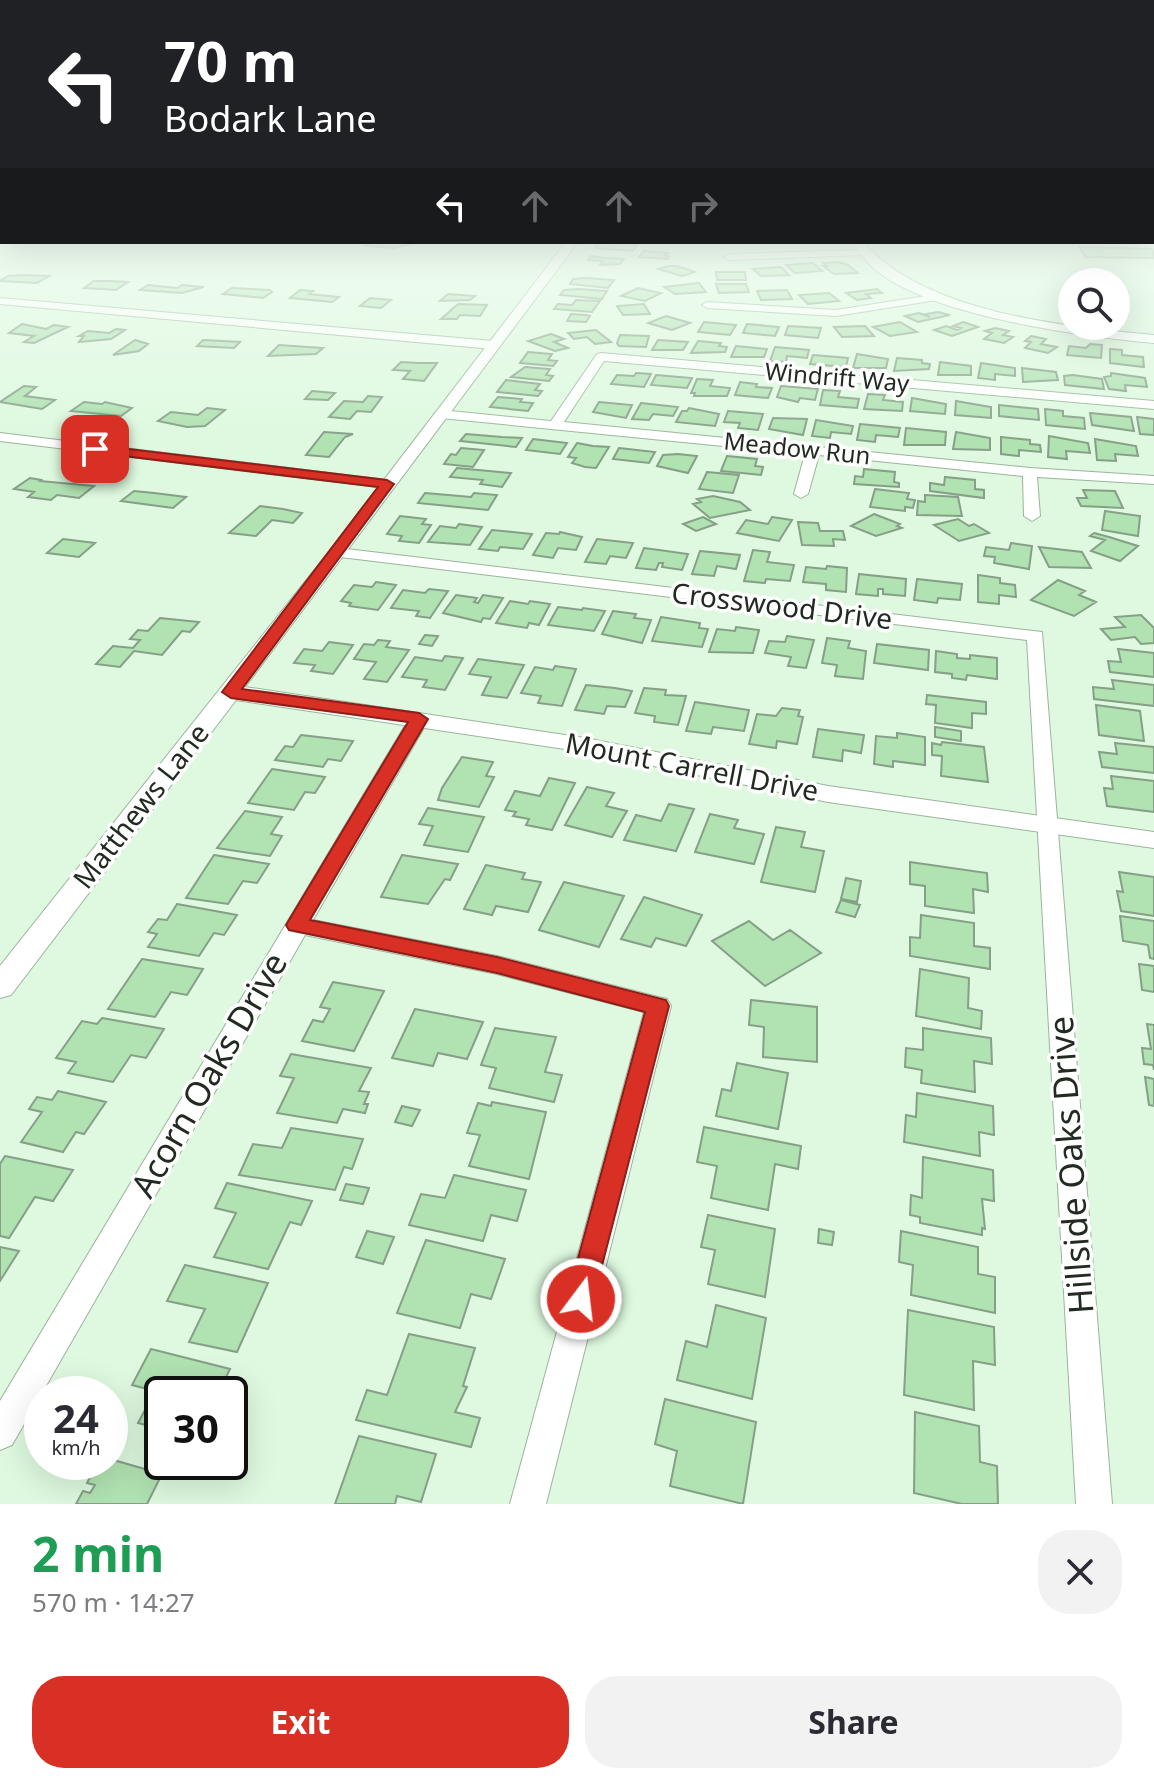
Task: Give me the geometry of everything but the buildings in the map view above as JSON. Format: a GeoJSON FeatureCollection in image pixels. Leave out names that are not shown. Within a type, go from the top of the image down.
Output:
{"type":"FeatureCollection","features":[{"type":"Feature","properties":{"kind":"street"},"geometry":{"type":"LineString","coordinates":[[13,302],[493,345]]}},
{"type":"Feature","properties":{"kind":"street","name":"Matthews Lane"},"geometry":{"type":"LineString","coordinates":[[0,987],[338,553],[526,302]]}},
{"type":"Feature","properties":{"kind":"street"},"geometry":{"type":"LineString","coordinates":[[707,305],[836,313],[906,302]]}},
{"type":"Feature","properties":{"kind":"street"},"geometry":{"type":"LineString","coordinates":[[958,302],[1031,322],[1154,339]]}},
{"type":"Feature","properties":{"kind":"street","name":"Windrift Way"},"geometry":{"type":"LineString","coordinates":[[555,425],[601,357],[1154,405]]}},
{"type":"Feature","properties":{"kind":"street","name":"Meadow Run"},"geometry":{"type":"LineString","coordinates":[[441,414],[1030,472],[1154,480]]}},
{"type":"Feature","properties":{"kind":"street"},"geometry":{"type":"LineString","coordinates":[[0,437],[387,484]]}},
{"type":"Feature","properties":{"kind":"street"},"geometry":{"type":"LineString","coordinates":[[801,494],[813,451]]}},
{"type":"Feature","properties":{"kind":"street"},"geometry":{"type":"LineString","coordinates":[[1030,472],[1032,516]]}},
{"type":"Feature","properties":{"kind":"street","name":"Crosswood Drive"},"geometry":{"type":"LineString","coordinates":[[338,553],[1036,636],[1047,825]]}},
{"type":"Feature","properties":{"kind":"street","name":"Mount Carrell Drive"},"geometry":{"type":"LineString","coordinates":[[231,692],[614,750],[828,794],[1154,840]]}},
{"type":"Feature","properties":{"kind":"street","name":"Acorn Oaks Drive"},"geometry":{"type":"LineString","coordinates":[[0,1433],[419,719]]}},
{"type":"Feature","properties":{"kind":"street","name":"Hillside Oaks Drive"},"geometry":{"type":"LineString","coordinates":[[1047,825],[1094,1504]]}},
{"type":"Feature","properties":{"kind":"street"},"geometry":{"type":"LineString","coordinates":[[296,925],[497,965],[658,1006],[528,1504]]}},
{"type":"Feature","properties":{"kind":"route"},"geometry":{"type":"LineString","coordinates":[[95,449],[387,484],[231,692],[419,719],[296,925],[418,947],[658,1006],[581,1299]]}}]}
